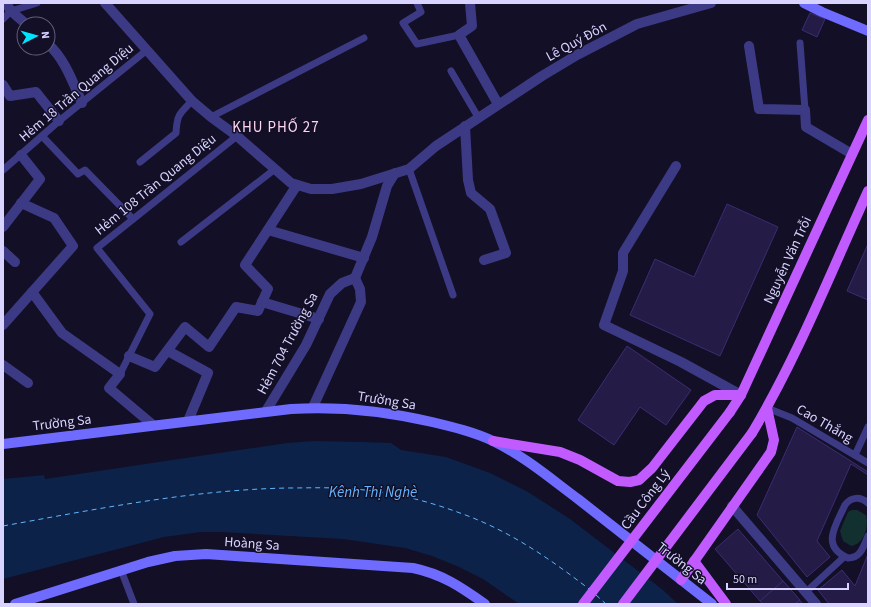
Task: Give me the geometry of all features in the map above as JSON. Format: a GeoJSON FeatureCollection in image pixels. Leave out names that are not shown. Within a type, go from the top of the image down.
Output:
{"type":"FeatureCollection","features":[{"type":"Feature","properties":{"kind":"main road","name":"Nguyễn Văn Trỗi"},"geometry":{"type":"LineString","coordinates":[[730,412],[741,395],[868,120]]}},
{"type":"Feature","properties":{"kind":"main road"},"geometry":{"type":"LineString","coordinates":[[623,604],[752,433],[767,408],[793,355],[868,191]]}},
{"type":"Feature","properties":{"kind":"main road"},"geometry":{"type":"LineString","coordinates":[[493,441],[560,452],[580,460],[618,481],[630,482],[639,480],[652,468],[704,401],[715,395],[741,395]]}},
{"type":"Feature","properties":{"kind":"main road"},"geometry":{"type":"LineString","coordinates":[[681,580],[773,447],[774,436],[767,408]]}},
{"type":"Feature","properties":{"kind":"main road","name":"Cầu Công Lý"},"geometry":{"type":"LineString","coordinates":[[583,604],[730,412]]}},
{"type":"Feature","properties":{"kind":"main road"},"geometry":{"type":"LineString","coordinates":[[694,561],[726,604]]}},
{"type":"Feature","properties":{"kind":"street","name":"Hẻm 108 Trần Quang Diệu"},"geometry":{"type":"LineString","coordinates":[[105,3],[192,101],[237,136],[291,183],[311,189],[332,189],[361,184],[409,169],[436,146],[465,126]]}},
{"type":"Feature","properties":{"kind":"street"},"geometry":{"type":"LineString","coordinates":[[470,3],[472,26],[458,35],[498,104]]}},
{"type":"Feature","properties":{"kind":"street","name":"Lê Quý Ðôn"},"geometry":{"type":"LineString","coordinates":[[465,126],[577,55],[637,24],[697,5],[711,3]]}},
{"type":"Feature","properties":{"kind":"street"},"geometry":{"type":"LineString","coordinates":[[804,3],[822,12],[868,30]]}},
{"type":"Feature","properties":{"kind":"street"},"geometry":{"type":"LineString","coordinates":[[8,7],[18,16]]}},
{"type":"Feature","properties":{"kind":"street"},"geometry":{"type":"LineString","coordinates":[[749,46],[759,109],[805,110],[806,127],[852,154]]}},
{"type":"Feature","properties":{"kind":"street"},"geometry":{"type":"LineString","coordinates":[[56,51],[82,103]]}},
{"type":"Feature","properties":{"kind":"street"},"geometry":{"type":"LineString","coordinates":[[3,85],[10,96],[36,92],[59,122]]}},
{"type":"Feature","properties":{"kind":"street"},"geometry":{"type":"LineString","coordinates":[[465,126],[468,180],[471,193],[490,209],[506,253],[484,260]]}},
{"type":"Feature","properties":{"kind":"street"},"geometry":{"type":"LineString","coordinates":[[3,227],[40,179],[20,155]]}},
{"type":"Feature","properties":{"kind":"street"},"geometry":{"type":"LineString","coordinates":[[676,166],[623,253],[623,270],[604,325],[699,371],[741,395]]}},
{"type":"Feature","properties":{"kind":"street"},"geometry":{"type":"LineString","coordinates":[[313,407],[361,302],[360,289],[355,278],[372,237],[387,186],[395,173]]}},
{"type":"Feature","properties":{"kind":"street"},"geometry":{"type":"LineString","coordinates":[[129,356],[155,367],[185,327],[209,347],[236,307],[258,311],[268,289],[245,265],[297,185]]}},
{"type":"Feature","properties":{"kind":"street"},"geometry":{"type":"LineString","coordinates":[[3,325],[73,246],[54,218],[22,202]]}},
{"type":"Feature","properties":{"kind":"street"},"geometry":{"type":"LineString","coordinates":[[268,230],[364,258]]}},
{"type":"Feature","properties":{"kind":"street"},"geometry":{"type":"LineString","coordinates":[[3,251],[15,262]]}},
{"type":"Feature","properties":{"kind":"street","name":"Hẻm 704 Trường Sa"},"geometry":{"type":"LineString","coordinates":[[266,411],[306,345],[330,294],[342,284],[355,278]]}},
{"type":"Feature","properties":{"kind":"street"},"geometry":{"type":"LineString","coordinates":[[32,292],[62,333],[120,374],[109,388],[153,426]]}},
{"type":"Feature","properties":{"kind":"street"},"geometry":{"type":"LineString","coordinates":[[262,302],[319,319]]}},
{"type":"Feature","properties":{"kind":"street"},"geometry":{"type":"LineString","coordinates":[[168,351],[208,373],[188,421]]}},
{"type":"Feature","properties":{"kind":"street"},"geometry":{"type":"LineString","coordinates":[[3,365],[28,383]]}},
{"type":"Feature","properties":{"kind":"street","name":"Trường Sa"},"geometry":{"type":"LineString","coordinates":[[3,444],[266,411],[313,407],[363,409],[411,417],[456,428],[493,441],[538,469],[712,604]]}},
{"type":"Feature","properties":{"kind":"street"},"geometry":{"type":"LineString","coordinates":[[732,506],[816,604]]}},
{"type":"Feature","properties":{"kind":"street","name":"Hoàng Sa"},"geometry":{"type":"LineString","coordinates":[[15,604],[121,570],[161,559],[190,554],[406,568],[426,571],[451,580],[485,604]]}},
{"type":"Feature","properties":{"kind":"lane"},"geometry":{"type":"LineString","coordinates":[[3,19],[8,7],[37,3]]}},
{"type":"Feature","properties":{"kind":"lane"},"geometry":{"type":"LineString","coordinates":[[417,3],[421,12],[403,23],[417,44],[458,35]]}},
{"type":"Feature","properties":{"kind":"lane"},"geometry":{"type":"LineString","coordinates":[[211,117],[364,38]]}},
{"type":"Feature","properties":{"kind":"lane"},"geometry":{"type":"LineString","coordinates":[[800,43],[805,110]]}},
{"type":"Feature","properties":{"kind":"lane","name":"Hẻm 18 Trần Quang Diệu"},"geometry":{"type":"LineString","coordinates":[[3,170],[147,50]]}},
{"type":"Feature","properties":{"kind":"lane"},"geometry":{"type":"LineString","coordinates":[[451,71],[478,117]]}},
{"type":"Feature","properties":{"kind":"lane","name":"Hẻm 108 Trần Quang Diệu"},"geometry":{"type":"LineString","coordinates":[[140,162],[176,134],[179,115],[192,101]]}},
{"type":"Feature","properties":{"kind":"lane"},"geometry":{"type":"LineString","coordinates":[[42,136],[78,174],[85,170],[134,219]]}},
{"type":"Feature","properties":{"kind":"lane","name":"Hẻm 108 Trần Quang Diệu"},"geometry":{"type":"LineString","coordinates":[[120,374],[150,314],[97,248],[237,136]]}},
{"type":"Feature","properties":{"kind":"lane"},"geometry":{"type":"LineString","coordinates":[[409,169],[453,295]]}},
{"type":"Feature","properties":{"kind":"lane"},"geometry":{"type":"LineString","coordinates":[[181,242],[275,170]]}},
{"type":"Feature","properties":{"kind":"lane","name":"Cao Thắng"},"geometry":{"type":"LineString","coordinates":[[767,408],[792,418],[868,463]]}},
{"type":"Feature","properties":{"kind":"lane"},"geometry":{"type":"LineString","coordinates":[[855,455],[868,427]]}},
{"type":"Feature","properties":{"kind":"lane"},"geometry":{"type":"LineString","coordinates":[[868,503],[860,498],[851,499],[845,505],[831,536],[834,547],[848,558],[860,555],[868,536]]}},
{"type":"Feature","properties":{"kind":"lane"},"geometry":{"type":"LineString","coordinates":[[806,592],[844,556]]}},
{"type":"Feature","properties":{"kind":"lane"},"geometry":{"type":"LineString","coordinates":[[121,570],[134,604]]}},
{"type":"Feature","properties":{"kind":"green space"},"geometry":{"type":"Polygon","coordinates":[[[857,510],[866,515],[867,525],[866,530],[859,542],[856,545],[851,546],[843,541],[840,531],[848,512],[857,510]]]}},
{"type":"Feature","properties":{"kind":"water","name":"Kênh Thị Nghè"},"geometry":{"type":"Polygon","coordinates":[[[314,441],[391,443],[401,450],[446,457],[490,473],[528,492],[570,519],[663,590],[678,604],[519,604],[483,579],[457,566],[432,556],[405,548],[343,539],[221,532],[201,532],[164,537],[3,579],[3,479],[44,475],[45,479],[287,443],[314,441]]]}},
{"type":"Feature","properties":{"kind":"building"},"geometry":{"type":"Polygon","coordinates":[[[810,13],[825,19],[817,37],[802,30],[810,13]]]}},
{"type":"Feature","properties":{"kind":"building"},"geometry":{"type":"Polygon","coordinates":[[[727,204],[778,227],[720,356],[630,315],[655,259],[694,277],[727,204]]]}},
{"type":"Feature","properties":{"kind":"building"},"geometry":{"type":"Polygon","coordinates":[[[868,244],[868,300],[847,291],[868,244]]]}},
{"type":"Feature","properties":{"kind":"building"},"geometry":{"type":"Polygon","coordinates":[[[627,346],[691,390],[666,425],[640,407],[614,445],[578,420],[627,346]]]}},
{"type":"Feature","properties":{"kind":"building"},"geometry":{"type":"Polygon","coordinates":[[[797,427],[868,472],[868,475],[851,464],[817,541],[830,557],[807,577],[757,515],[797,427]]]}},
{"type":"Feature","properties":{"kind":"building"},"geometry":{"type":"Polygon","coordinates":[[[738,529],[803,604],[763,604],[760,601],[715,549],[738,529]]]}},
{"type":"Feature","properties":{"kind":"building"},"geometry":{"type":"Polygon","coordinates":[[[868,554],[868,604],[829,604],[818,590],[842,570],[855,586],[868,554]]]}},
{"type":"Feature","properties":{"kind":"building"},"geometry":{"type":"Polygon","coordinates":[[[783,581],[800,600],[795,604],[763,604],[760,601],[783,581]]]}},
{"type":"Feature","properties":{"kind":"ferry route"},"geometry":{"type":"LineString","coordinates":[[3,526],[144,501],[215,492],[287,488],[336,488],[366,490],[420,500],[447,508],[478,520],[528,546],[559,566],[589,589]]}},
{"type":"Feature","properties":{"kind":"ferry route"},"geometry":{"type":"LineString","coordinates":[[596,595],[606,604]]}},
{"type":"Feature","properties":{"kind":"district","name":"KHU PHỐ 27"},"geometry":{"type":"Point","coordinates":[276,127]}}]}
